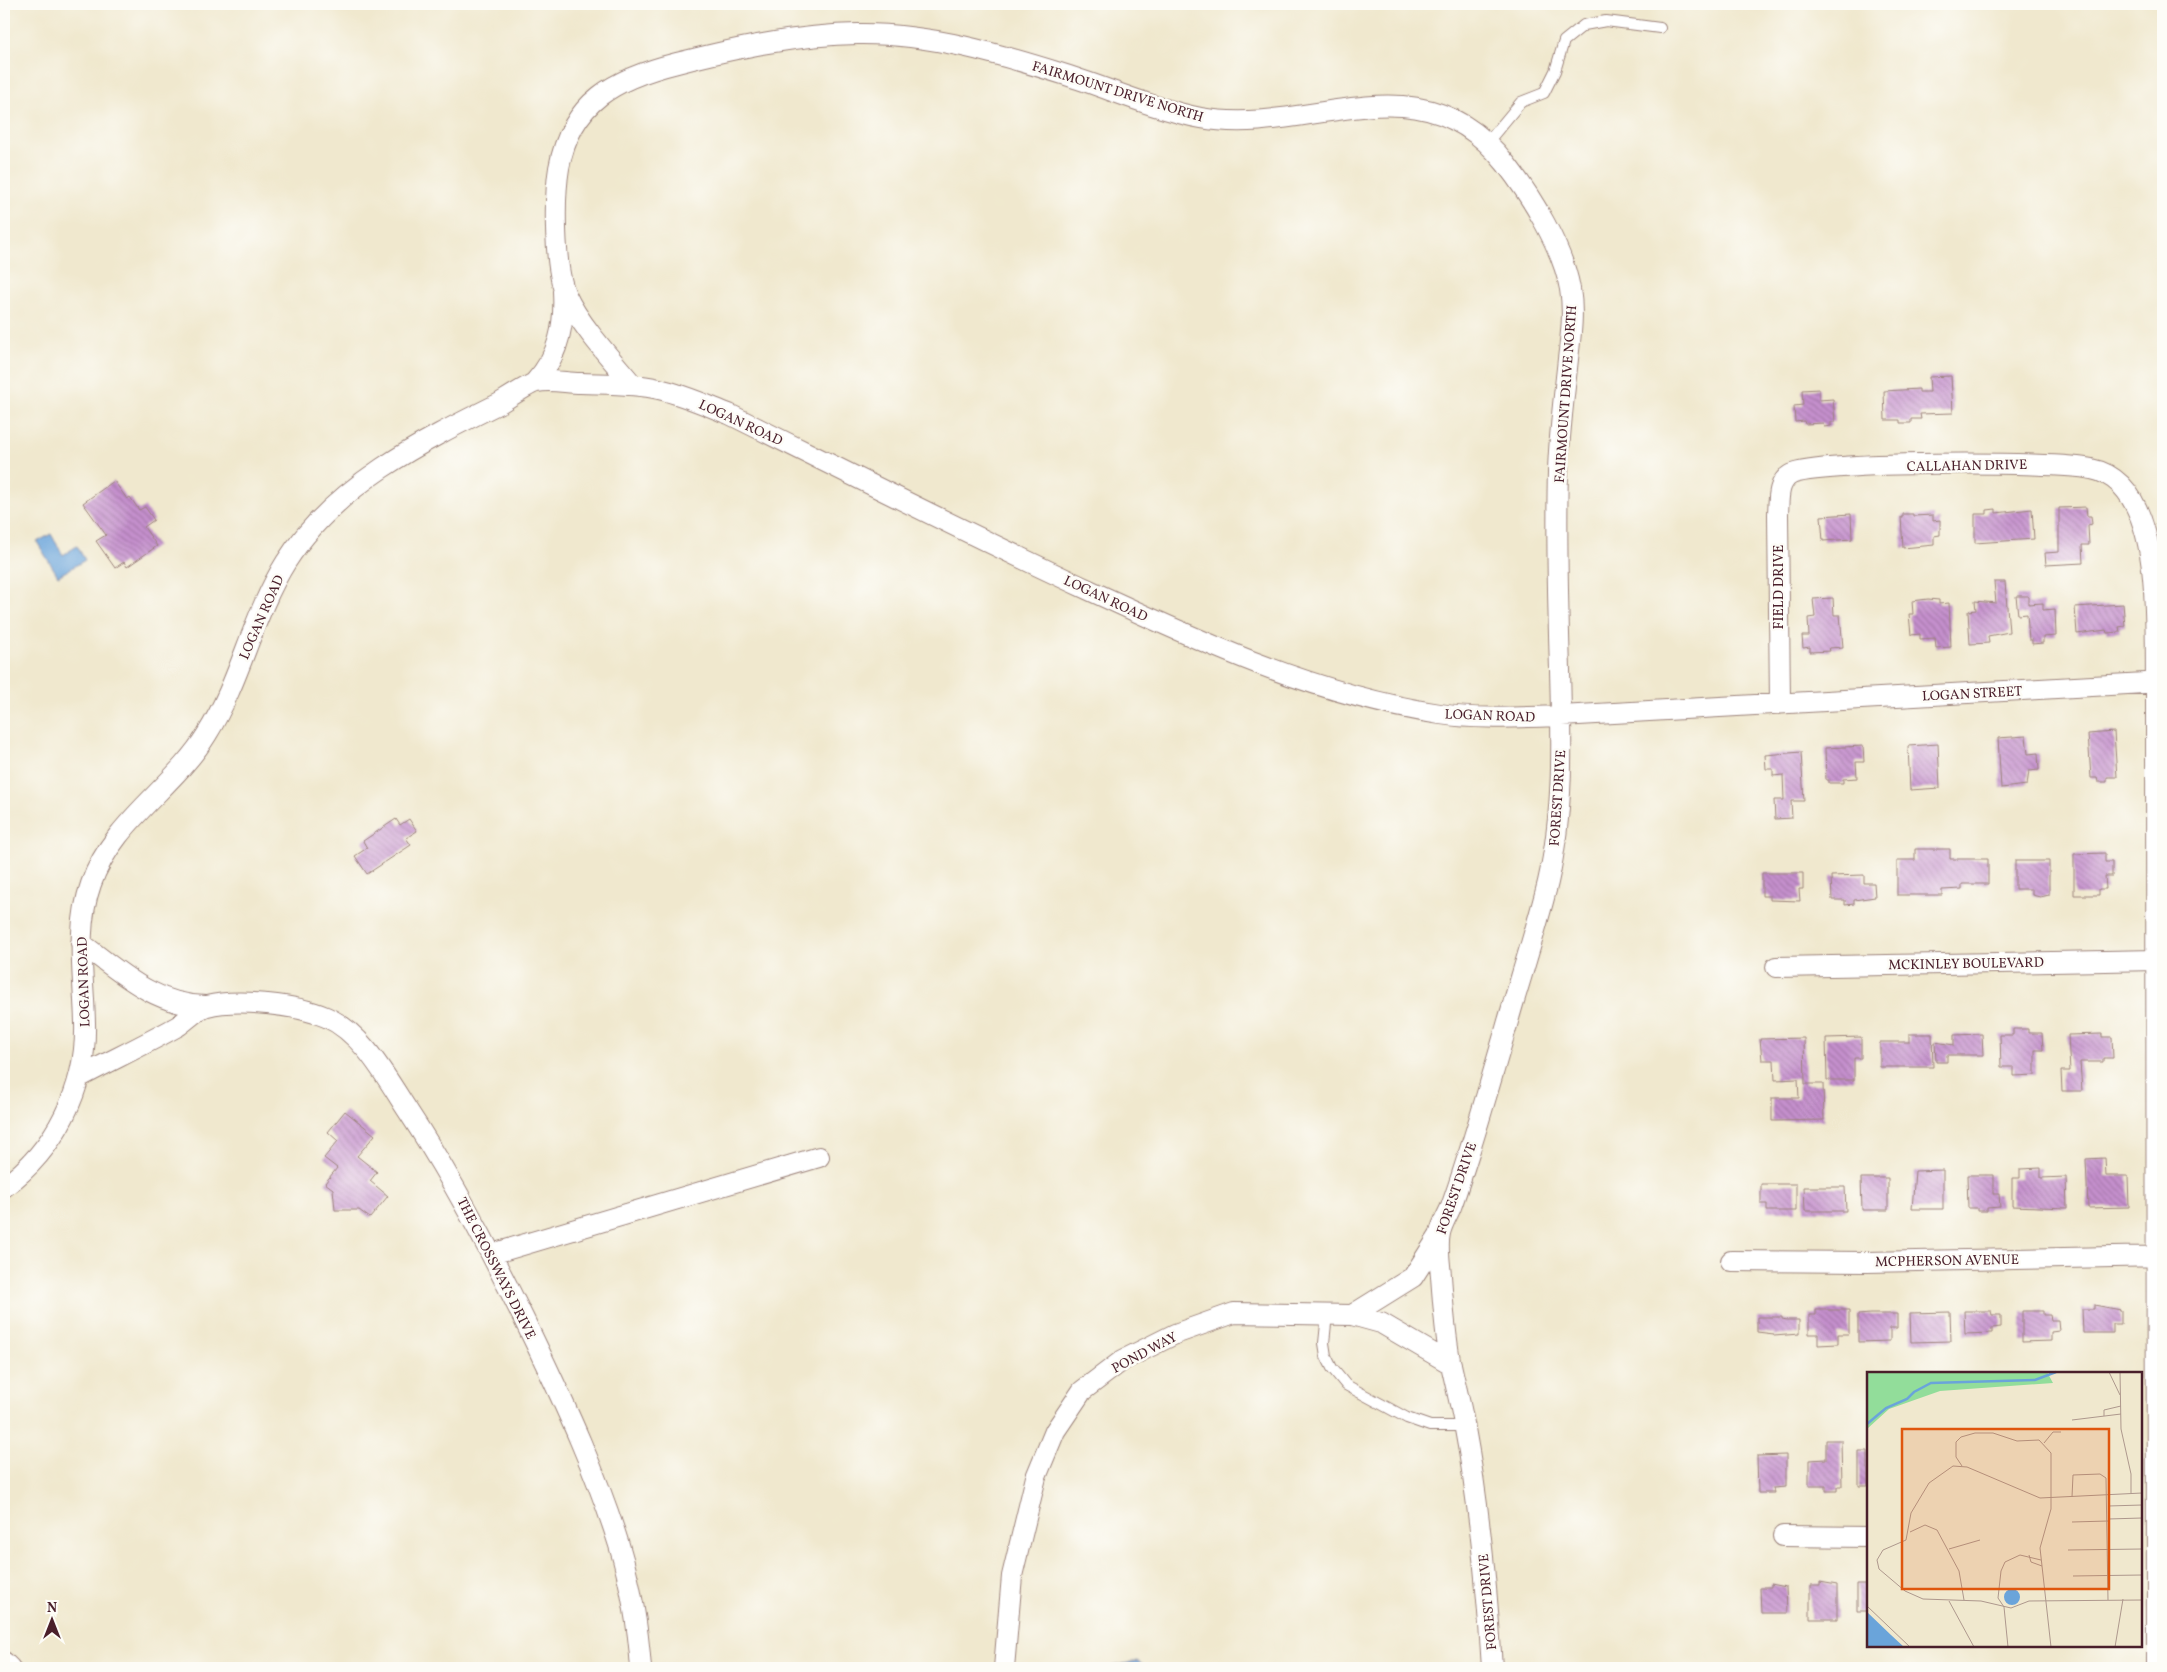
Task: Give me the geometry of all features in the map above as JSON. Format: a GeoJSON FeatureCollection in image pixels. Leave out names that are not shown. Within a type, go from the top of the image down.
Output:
{"type":"FeatureCollection","features":[{"type":"Feature","properties":{"kind":"street","name":"FAIRMOUNT DRIVE NORTH"},"geometry":{"type":"LineString","coordinates":[[633,385],[597,342],[563,291],[556,233],[556,201],[560,167],[570,135],[586,108],[621,81],[649,70],[767,42],[858,34],[897,36],[954,44],[1014,59],[1205,119],[1242,122],[1280,120],[1362,106],[1424,108],[1458,121],[1487,143],[1506,164],[1534,207],[1558,252],[1568,276],[1572,299],[1572,321],[1559,445],[1556,523],[1561,716]]}},
{"type":"Feature","properties":{"kind":"street"},"geometry":{"type":"LineString","coordinates":[[535,382],[554,356],[562,331],[563,291]]}},
{"type":"Feature","properties":{"kind":"street","name":"LOGAN ROAD"},"geometry":{"type":"LineString","coordinates":[[4,1187],[20,1175],[41,1153],[57,1129],[80,1077],[86,1027],[81,943],[84,903],[99,867],[134,816],[204,738],[230,690],[269,591],[288,559],[310,530],[338,501],[392,462],[454,425],[521,392],[535,382],[633,385],[685,396],[728,414],[1016,556],[1176,631],[1257,664],[1326,687],[1386,704],[1440,714],[1506,718],[1780,704]]}},
{"type":"Feature","properties":{"kind":"street","name":"CALLAHAN DRIVE"},"geometry":{"type":"LineString","coordinates":[[1791,474],[1814,469],[1859,466],[2023,464],[2073,466],[2093,469],[2108,475],[2120,484],[2132,498],[2144,524],[2148,544],[2160,682],[2160,939],[2157,960],[2160,1256],[2153,1533],[2157,1668]]}},
{"type":"Feature","properties":{"kind":"street","name":"FIELD DRIVE"},"geometry":{"type":"LineString","coordinates":[[1780,704],[1778,514],[1782,484],[1791,474]]}},
{"type":"Feature","properties":{"kind":"street","name":"LOGAN STREET"},"geometry":{"type":"LineString","coordinates":[[1780,704],[2160,682]]}},
{"type":"Feature","properties":{"kind":"street","name":"FOREST DRIVE"},"geometry":{"type":"LineString","coordinates":[[1492,1668],[1484,1560],[1465,1426],[1444,1324],[1439,1236],[1450,1211],[1476,1131],[1550,874],[1557,832],[1561,788],[1561,716]]}},
{"type":"Feature","properties":{"kind":"street","name":"THE CROSSWAYS DRIVE"},"geometry":{"type":"LineString","coordinates":[[81,943],[133,983],[154,995],[176,1003],[206,1006],[246,1003],[292,1008],[325,1017],[345,1029],[366,1051],[433,1149],[492,1254],[565,1403],[597,1482],[619,1545],[632,1592],[641,1668]]}},
{"type":"Feature","properties":{"kind":"street","name":"MCKINLEY BOULEVARD"},"geometry":{"type":"LineString","coordinates":[[1776,967],[2157,960]]}},
{"type":"Feature","properties":{"kind":"street"},"geometry":{"type":"LineString","coordinates":[[80,1077],[180,1025],[206,1006]]}},
{"type":"Feature","properties":{"kind":"street"},"geometry":{"type":"LineString","coordinates":[[492,1254],[819,1157]]}},
{"type":"Feature","properties":{"kind":"street"},"geometry":{"type":"LineString","coordinates":[[1352,1315],[1413,1277],[1439,1236]]}},
{"type":"Feature","properties":{"kind":"street","name":"MCPHERSON AVENUE"},"geometry":{"type":"LineString","coordinates":[[1731,1261],[1877,1262],[2160,1256]]}},
{"type":"Feature","properties":{"kind":"street","name":"POND WAY"},"geometry":{"type":"LineString","coordinates":[[1004,1668],[1012,1576],[1036,1477],[1055,1431],[1082,1391],[1123,1360],[1175,1334],[1234,1313],[1327,1314],[1352,1315],[1381,1323],[1451,1364]]}},
{"type":"Feature","properties":{"kind":"street"},"geometry":{"type":"LineString","coordinates":[[1783,1536],[1867,1537]]}},
{"type":"Feature","properties":{"kind":"street"},"geometry":{"type":"LineString","coordinates":[[4,1662],[10,1668]]}},
{"type":"Feature","properties":{"kind":"lane"},"geometry":{"type":"LineString","coordinates":[[1487,143],[1521,102],[1544,93],[1555,71],[1564,41],[1584,25],[1606,21],[1660,28]]}},
{"type":"Feature","properties":{"kind":"lane"},"geometry":{"type":"LineString","coordinates":[[1327,1314],[1324,1343],[1326,1356],[1332,1368],[1346,1385],[1407,1418],[1430,1426],[1465,1426]]}},
{"type":"Feature","properties":{"kind":"water"},"geometry":{"type":"Polygon","coordinates":[[[51,534],[63,555],[77,546],[85,560],[58,576],[37,542],[51,534]]]}},
{"type":"Feature","properties":{"kind":"water"},"geometry":{"type":"Polygon","coordinates":[[[1137,1661],[1147,1668],[1105,1668],[1137,1661]]]}},
{"type":"Feature","properties":{"kind":"building"},"geometry":{"type":"Polygon","coordinates":[[[1951,376],[1953,413],[1920,414],[1921,419],[1911,419],[1911,423],[1900,423],[1900,420],[1885,420],[1884,391],[1919,389],[1919,392],[1930,392],[1929,377],[1951,376]]]}},
{"type":"Feature","properties":{"kind":"building"},"geometry":{"type":"Polygon","coordinates":[[[1819,389],[1819,400],[1833,399],[1835,422],[1831,422],[1831,426],[1824,427],[1823,423],[1805,424],[1804,421],[1795,422],[1794,406],[1803,405],[1802,390],[1819,389]]]}},
{"type":"Feature","properties":{"kind":"building"},"geometry":{"type":"Polygon","coordinates":[[[114,481],[127,499],[130,497],[139,510],[145,507],[154,520],[144,527],[157,546],[127,567],[124,562],[115,568],[96,541],[106,535],[83,503],[114,481]]]}},
{"type":"Feature","properties":{"kind":"building"},"geometry":{"type":"Polygon","coordinates":[[[2086,507],[2087,516],[2091,516],[2092,524],[2088,525],[2089,545],[2082,545],[2083,563],[2046,565],[2045,553],[2059,552],[2059,508],[2086,507]]]}},
{"type":"Feature","properties":{"kind":"building"},"geometry":{"type":"Polygon","coordinates":[[[1996,509],[1996,513],[2032,509],[2034,539],[1975,543],[1975,514],[1987,514],[1987,510],[1996,509]]]}},
{"type":"Feature","properties":{"kind":"building"},"geometry":{"type":"Polygon","coordinates":[[[1851,514],[1852,539],[1823,541],[1821,516],[1851,514]]]}},
{"type":"Feature","properties":{"kind":"building"},"geometry":{"type":"Polygon","coordinates":[[[1903,514],[1913,514],[1913,516],[1933,515],[1933,521],[1940,520],[1940,535],[1934,536],[1934,545],[1903,548],[1901,517],[1903,517],[1903,514]]]}},
{"type":"Feature","properties":{"kind":"building"},"geometry":{"type":"Polygon","coordinates":[[[1994,582],[2005,582],[2009,632],[1988,636],[1989,643],[1970,644],[1968,611],[1976,610],[1975,601],[1996,603],[1994,582]]]}},
{"type":"Feature","properties":{"kind":"building"},"geometry":{"type":"Polygon","coordinates":[[[2016,596],[2028,596],[2028,604],[2043,603],[2043,610],[2055,609],[2056,636],[2043,637],[2043,643],[2032,644],[2032,640],[2029,640],[2027,614],[2018,615],[2016,596]]]}},
{"type":"Feature","properties":{"kind":"building"},"geometry":{"type":"Polygon","coordinates":[[[1833,598],[1834,615],[1840,615],[1843,647],[1829,648],[1830,651],[1810,652],[1810,647],[1803,648],[1802,636],[1809,636],[1808,618],[1815,617],[1813,599],[1833,598]]]}},
{"type":"Feature","properties":{"kind":"building"},"geometry":{"type":"Polygon","coordinates":[[[1939,600],[1939,604],[1949,603],[1951,647],[1936,648],[1935,638],[1920,639],[1920,634],[1911,635],[1909,614],[1913,614],[1912,601],[1939,600]]]}},
{"type":"Feature","properties":{"kind":"building"},"geometry":{"type":"Polygon","coordinates":[[[2123,604],[2125,626],[2119,627],[2120,632],[2107,633],[2106,630],[2077,634],[2075,607],[2123,604]]]}},
{"type":"Feature","properties":{"kind":"building"},"geometry":{"type":"Polygon","coordinates":[[[2114,732],[2117,777],[2107,777],[2107,782],[2098,782],[2097,778],[2091,778],[2088,734],[2114,732]]]}},
{"type":"Feature","properties":{"kind":"building"},"geometry":{"type":"Polygon","coordinates":[[[2026,736],[2028,754],[2038,753],[2039,770],[2029,771],[2027,785],[2001,788],[1998,738],[2026,736]]]}},
{"type":"Feature","properties":{"kind":"building"},"geometry":{"type":"Polygon","coordinates":[[[1938,744],[1940,788],[1910,790],[1908,746],[1938,744]]]}},
{"type":"Feature","properties":{"kind":"building"},"geometry":{"type":"Polygon","coordinates":[[[1863,746],[1864,762],[1856,762],[1857,778],[1843,779],[1843,783],[1829,783],[1829,780],[1826,780],[1825,748],[1863,746]]]}},
{"type":"Feature","properties":{"kind":"building"},"geometry":{"type":"Polygon","coordinates":[[[1801,752],[1804,801],[1791,801],[1792,818],[1775,819],[1774,800],[1784,800],[1783,775],[1773,776],[1773,769],[1766,769],[1765,755],[1801,752]]]}},
{"type":"Feature","properties":{"kind":"building"},"geometry":{"type":"Polygon","coordinates":[[[396,819],[400,825],[409,819],[417,831],[406,838],[411,845],[367,874],[355,856],[367,848],[363,841],[396,819]]]}},
{"type":"Feature","properties":{"kind":"building"},"geometry":{"type":"Polygon","coordinates":[[[1915,849],[1950,849],[1950,859],[1988,859],[1988,884],[1962,884],[1962,889],[1942,890],[1942,895],[1897,895],[1897,860],[1915,860],[1915,849]]]}},
{"type":"Feature","properties":{"kind":"building"},"geometry":{"type":"Polygon","coordinates":[[[2105,853],[2105,862],[2112,862],[2112,876],[2105,876],[2106,889],[2099,889],[2099,895],[2074,895],[2074,854],[2105,853]]]}},
{"type":"Feature","properties":{"kind":"building"},"geometry":{"type":"Polygon","coordinates":[[[2015,861],[2049,861],[2049,895],[2040,897],[2032,895],[2032,889],[2015,889],[2015,861]]]}},
{"type":"Feature","properties":{"kind":"building"},"geometry":{"type":"Polygon","coordinates":[[[1762,873],[1803,873],[1803,889],[1799,889],[1800,901],[1770,900],[1770,896],[1762,896],[1762,873]]]}},
{"type":"Feature","properties":{"kind":"building"},"geometry":{"type":"Polygon","coordinates":[[[1864,875],[1864,883],[1874,883],[1875,897],[1854,900],[1854,904],[1845,905],[1845,900],[1832,900],[1831,876],[1864,875]]]}},
{"type":"Feature","properties":{"kind":"building"},"geometry":{"type":"Polygon","coordinates":[[[2013,1029],[2028,1029],[2028,1033],[2042,1033],[2043,1050],[2035,1050],[2035,1075],[2014,1076],[2014,1067],[2001,1067],[2000,1035],[2013,1035],[2013,1029]]]}},
{"type":"Feature","properties":{"kind":"building"},"geometry":{"type":"Polygon","coordinates":[[[1909,1034],[1932,1034],[1933,1067],[1880,1067],[1880,1042],[1909,1042],[1909,1034]]]}},
{"type":"Feature","properties":{"kind":"building"},"geometry":{"type":"Polygon","coordinates":[[[1982,1034],[1983,1055],[1947,1055],[1947,1062],[1936,1062],[1935,1042],[1954,1045],[1954,1035],[1982,1034]]]}},
{"type":"Feature","properties":{"kind":"building"},"geometry":{"type":"Polygon","coordinates":[[[2102,1034],[2102,1037],[2112,1037],[2113,1058],[2103,1058],[2103,1062],[2080,1062],[2082,1091],[2062,1091],[2061,1071],[2070,1071],[2068,1035],[2102,1034]]]}},
{"type":"Feature","properties":{"kind":"building"},"geometry":{"type":"Polygon","coordinates":[[[1861,1037],[1861,1058],[1854,1058],[1854,1080],[1827,1080],[1826,1038],[1861,1037]]]}},
{"type":"Feature","properties":{"kind":"building"},"geometry":{"type":"Polygon","coordinates":[[[1804,1038],[1805,1084],[1823,1084],[1824,1120],[1772,1121],[1772,1098],[1799,1098],[1798,1079],[1775,1080],[1774,1060],[1762,1060],[1760,1039],[1804,1038]]]}},
{"type":"Feature","properties":{"kind":"building"},"geometry":{"type":"Polygon","coordinates":[[[345,1111],[375,1135],[357,1156],[377,1172],[370,1181],[388,1196],[370,1218],[359,1210],[335,1210],[333,1189],[325,1183],[337,1168],[324,1158],[338,1141],[328,1132],[345,1111]]]}},
{"type":"Feature","properties":{"kind":"building"},"geometry":{"type":"Polygon","coordinates":[[[2105,1158],[2106,1176],[2128,1176],[2129,1207],[2088,1208],[2086,1159],[2105,1158]]]}},
{"type":"Feature","properties":{"kind":"building"},"geometry":{"type":"Polygon","coordinates":[[[2041,1168],[2041,1178],[2066,1177],[2067,1208],[2012,1206],[2012,1178],[2020,1178],[2020,1169],[2041,1168]]]}},
{"type":"Feature","properties":{"kind":"building"},"geometry":{"type":"Polygon","coordinates":[[[1943,1170],[1943,1209],[1912,1209],[1915,1171],[1943,1170]]]}},
{"type":"Feature","properties":{"kind":"building"},"geometry":{"type":"Polygon","coordinates":[[[1967,1175],[1993,1175],[1993,1194],[1999,1194],[2000,1207],[1987,1208],[1987,1211],[1977,1211],[1977,1208],[1968,1208],[1967,1175]]]}},
{"type":"Feature","properties":{"kind":"building"},"geometry":{"type":"Polygon","coordinates":[[[1861,1178],[1888,1178],[1888,1210],[1862,1210],[1861,1178]]]}},
{"type":"Feature","properties":{"kind":"building"},"geometry":{"type":"Polygon","coordinates":[[[1761,1184],[1796,1184],[1796,1211],[1767,1211],[1767,1204],[1761,1204],[1761,1184]]]}},
{"type":"Feature","properties":{"kind":"building"},"geometry":{"type":"Polygon","coordinates":[[[1804,1187],[1845,1187],[1846,1211],[1805,1211],[1804,1187]]]}},
{"type":"Feature","properties":{"kind":"building"},"geometry":{"type":"Polygon","coordinates":[[[2094,1305],[2121,1310],[2121,1324],[2113,1324],[2113,1333],[2083,1333],[2082,1309],[2094,1309],[2094,1305]]]}},
{"type":"Feature","properties":{"kind":"building"},"geometry":{"type":"Polygon","coordinates":[[[1816,1310],[1849,1310],[1849,1334],[1838,1334],[1838,1344],[1818,1345],[1818,1334],[1809,1334],[1809,1315],[1816,1315],[1816,1310]]]}},
{"type":"Feature","properties":{"kind":"building"},"geometry":{"type":"Polygon","coordinates":[[[1964,1311],[1991,1311],[1992,1315],[2001,1315],[2001,1327],[1992,1328],[1992,1333],[1965,1334],[1964,1311]]]}},
{"type":"Feature","properties":{"kind":"building"},"geometry":{"type":"Polygon","coordinates":[[[2022,1311],[2043,1311],[2043,1315],[2050,1315],[2051,1320],[2058,1320],[2059,1331],[2051,1332],[2051,1341],[2022,1342],[2022,1311]]]}},
{"type":"Feature","properties":{"kind":"building"},"geometry":{"type":"Polygon","coordinates":[[[1950,1312],[1951,1341],[1911,1342],[1910,1313],[1950,1312]]]}},
{"type":"Feature","properties":{"kind":"building"},"geometry":{"type":"Polygon","coordinates":[[[1897,1314],[1897,1328],[1890,1328],[1890,1341],[1858,1342],[1858,1315],[1897,1314]]]}},
{"type":"Feature","properties":{"kind":"building"},"geometry":{"type":"Polygon","coordinates":[[[1757,1317],[1782,1317],[1782,1319],[1787,1320],[1799,1320],[1799,1334],[1774,1336],[1774,1334],[1757,1332],[1757,1317]]]}},
{"type":"Feature","properties":{"kind":"building"},"geometry":{"type":"Polygon","coordinates":[[[1826,1440],[1841,1440],[1842,1486],[1838,1486],[1838,1491],[1826,1491],[1826,1486],[1809,1486],[1809,1460],[1826,1459],[1826,1440]]]}},
{"type":"Feature","properties":{"kind":"building"},"geometry":{"type":"Polygon","coordinates":[[[1859,1451],[1867,1451],[1867,1486],[1859,1486],[1859,1451]]]}},
{"type":"Feature","properties":{"kind":"building"},"geometry":{"type":"Polygon","coordinates":[[[1786,1455],[1786,1487],[1773,1488],[1774,1493],[1758,1493],[1757,1456],[1786,1455]]]}},
{"type":"Feature","properties":{"kind":"building"},"geometry":{"type":"Polygon","coordinates":[[[1820,1582],[1837,1585],[1837,1619],[1810,1619],[1810,1585],[1820,1585],[1820,1582]]]}},
{"type":"Feature","properties":{"kind":"building"},"geometry":{"type":"Polygon","coordinates":[[[1771,1584],[1786,1587],[1787,1613],[1761,1613],[1760,1587],[1771,1587],[1771,1584]]]}},
{"type":"Feature","properties":{"kind":"building"},"geometry":{"type":"Polygon","coordinates":[[[1857,1584],[1867,1584],[1867,1611],[1857,1611],[1857,1584]]]}}]}
